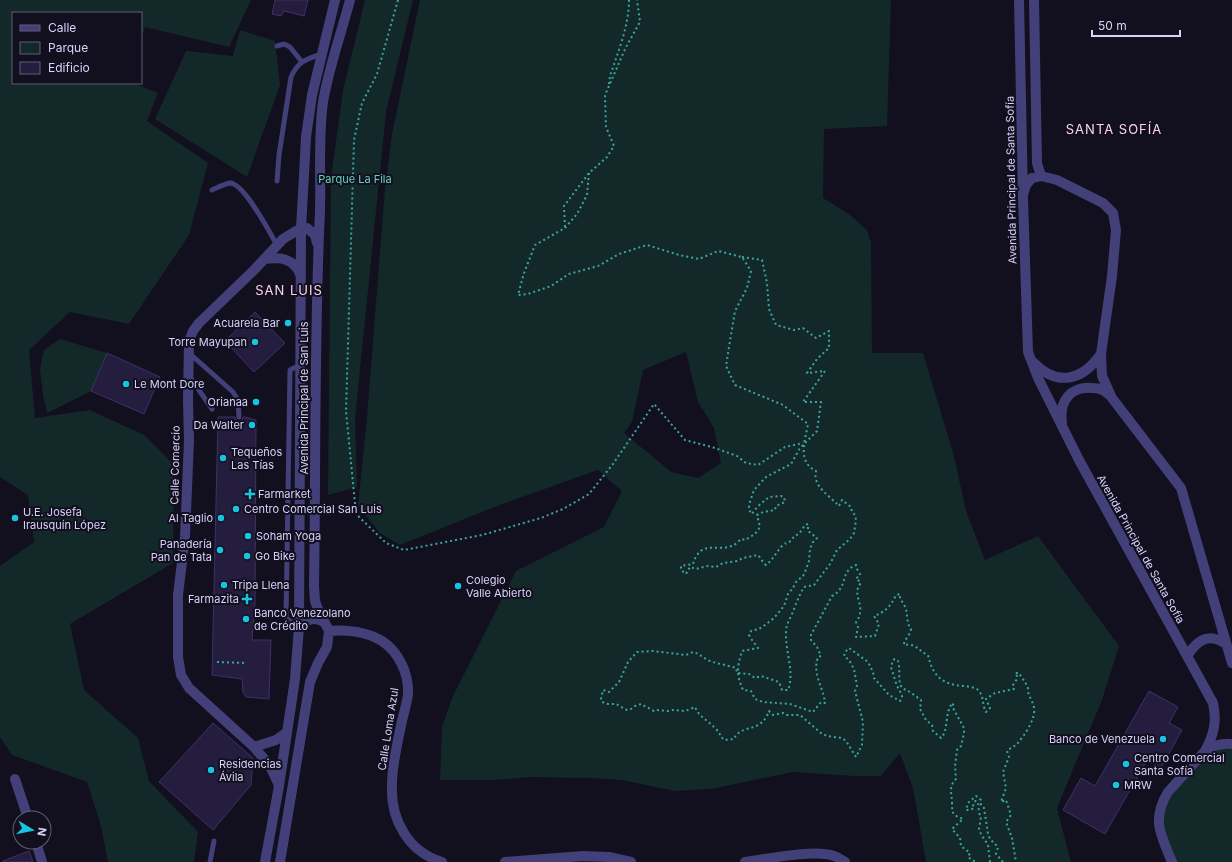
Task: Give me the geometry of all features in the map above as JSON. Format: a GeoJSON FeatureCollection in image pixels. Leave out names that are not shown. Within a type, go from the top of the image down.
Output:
{"type":"FeatureCollection","features":[{"type":"Feature","properties":{"kind":"street","name":"Avenida Principal de San Luis"},"geometry":{"type":"LineString","coordinates":[[265,862],[296,679],[299,627],[302,278],[301,228],[306,137],[311,102],[321,54],[335,0]]}},
{"type":"Feature","properties":{"kind":"street","name":"Avenida Principal de San Luis"},"geometry":{"type":"LineString","coordinates":[[327,627],[315,601],[314,586],[316,478],[316,279],[321,179],[321,134],[323,103],[331,65],[350,0]]}},
{"type":"Feature","properties":{"kind":"street","name":"Avenida Principal de Santa Sofía"},"geometry":{"type":"LineString","coordinates":[[1019,0],[1027,343],[1031,359],[1062,427],[1176,638],[1210,696],[1214,710],[1215,726],[1210,742],[1205,751],[1168,792],[1160,808],[1158,819],[1159,830],[1172,862]]}},
{"type":"Feature","properties":{"kind":"street"},"geometry":{"type":"LineString","coordinates":[[1034,0],[1037,163],[1041,176]]}},
{"type":"Feature","properties":{"kind":"street"},"geometry":{"type":"LineString","coordinates":[[1023,198],[1026,185],[1029,180],[1041,176],[1057,180],[1103,202],[1113,213],[1116,230],[1115,244],[1101,354],[1102,376],[1112,398]]}},
{"type":"Feature","properties":{"kind":"street"},"geometry":{"type":"LineString","coordinates":[[304,178],[309,188],[312,189],[315,188],[321,179]]}},
{"type":"Feature","properties":{"kind":"street"},"geometry":{"type":"LineString","coordinates":[[301,228],[312,230],[318,247]]}},
{"type":"Feature","properties":{"kind":"street","name":"Calle Comercio"},"geometry":{"type":"LineString","coordinates":[[279,786],[275,774],[270,766],[254,747],[189,688],[181,675],[178,656],[178,595],[186,522],[189,440],[189,341],[193,331],[199,323],[283,239],[301,228]]}},
{"type":"Feature","properties":{"kind":"street"},"geometry":{"type":"LineString","coordinates":[[264,259],[277,258],[286,260],[298,268],[302,278]]}},
{"type":"Feature","properties":{"kind":"street"},"geometry":{"type":"LineString","coordinates":[[1031,359],[1039,368],[1052,376],[1065,378],[1084,372],[1094,364],[1101,354]]}},
{"type":"Feature","properties":{"kind":"street"},"geometry":{"type":"LineString","coordinates":[[1062,427],[1062,408],[1067,398],[1074,390],[1090,387],[1107,392],[1181,488],[1232,663]]}},
{"type":"Feature","properties":{"kind":"street","name":"Calle Loma Azul"},"geometry":{"type":"LineString","coordinates":[[299,627],[306,621],[312,619],[322,620],[327,627],[375,637],[387,644],[395,652],[401,662],[408,694],[398,741],[392,783],[394,810],[399,824],[415,847],[428,856],[442,862]]}},
{"type":"Feature","properties":{"kind":"street"},"geometry":{"type":"LineString","coordinates":[[280,862],[310,682],[313,673],[327,647],[327,627]]}},
{"type":"Feature","properties":{"kind":"street"},"geometry":{"type":"LineString","coordinates":[[1187,656],[1194,646],[1200,641],[1215,639],[1221,640],[1226,644]]}},
{"type":"Feature","properties":{"kind":"street"},"geometry":{"type":"LineString","coordinates":[[254,747],[276,740],[287,732]]}},
{"type":"Feature","properties":{"kind":"street","name":"Avenida Principal de Santa Sofía"},"geometry":{"type":"LineString","coordinates":[[1205,751],[1213,746],[1232,744]]}},
{"type":"Feature","properties":{"kind":"street"},"geometry":{"type":"LineString","coordinates":[[15,779],[25,810]]}},
{"type":"Feature","properties":{"kind":"street"},"geometry":{"type":"LineString","coordinates":[[38,850],[42,862]]}},
{"type":"Feature","properties":{"kind":"street"},"geometry":{"type":"LineString","coordinates":[[745,862],[776,857],[819,853],[834,856],[845,862]]}},
{"type":"Feature","properties":{"kind":"street"},"geometry":{"type":"LineString","coordinates":[[505,862],[583,856],[609,857],[631,862]]}},
{"type":"Feature","properties":{"kind":"lane"},"geometry":{"type":"LineString","coordinates":[[277,46],[284,44],[290,47],[302,62]]}},
{"type":"Feature","properties":{"kind":"lane"},"geometry":{"type":"LineString","coordinates":[[277,181],[279,155],[291,77],[296,67],[302,62],[321,54]]}},
{"type":"Feature","properties":{"kind":"lane"},"geometry":{"type":"LineString","coordinates":[[212,190],[230,183],[236,185],[259,211],[277,245]]}},
{"type":"Feature","properties":{"kind":"lane"},"geometry":{"type":"LineString","coordinates":[[189,352],[233,392],[238,400],[239,417]]}},
{"type":"Feature","properties":{"kind":"lane"},"geometry":{"type":"LineString","coordinates":[[188,374],[212,409]]}},
{"type":"Feature","properties":{"kind":"lane"},"geometry":{"type":"LineString","coordinates":[[210,862],[214,841]]}},
{"type":"Feature","properties":{"kind":"path"},"geometry":{"type":"LineString","coordinates":[[398,0],[377,74],[362,102],[354,140],[346,411],[356,514],[386,543],[404,550],[482,535],[541,518],[563,509],[589,494],[613,464],[654,404],[684,440],[712,447],[737,456],[746,462],[758,465],[785,447],[804,443]]}},
{"type":"Feature","properties":{"kind":"path"},"geometry":{"type":"LineString","coordinates":[[609,87],[610,76],[625,30],[629,10],[629,0]]}},
{"type":"Feature","properties":{"kind":"path"},"geometry":{"type":"LineString","coordinates":[[565,228],[564,206],[589,173],[607,157],[614,146],[606,127],[605,95],[626,47],[640,22],[637,0]]}},
{"type":"Feature","properties":{"kind":"path"},"geometry":{"type":"LineString","coordinates":[[589,173],[587,194],[577,214],[565,228],[535,245],[524,273],[518,295],[528,294],[551,286],[570,274],[598,266],[619,254],[647,245],[679,255],[699,259],[718,251],[762,260],[768,283],[770,309],[776,324],[794,330],[803,328],[816,338],[829,331],[829,348],[807,373],[825,372],[803,402],[821,402],[818,431],[804,443],[791,464],[766,477],[754,490],[749,505],[749,510],[752,514],[755,508],[769,497],[781,496],[784,497],[785,502],[776,506],[776,510],[763,512],[757,515],[760,527],[755,534],[745,540],[741,539],[734,545],[702,550],[695,558],[693,564],[681,566],[681,570],[686,574],[690,567],[696,569],[707,566],[716,567],[723,563],[758,555],[762,562],[766,565],[784,544],[790,542],[794,536],[799,534],[805,525],[808,524],[808,531],[817,538],[813,542],[810,549],[809,561],[805,572],[788,594],[784,606],[774,618],[759,630],[751,631],[749,635],[758,648],[742,651],[737,673]]}},
{"type":"Feature","properties":{"kind":"path"},"geometry":{"type":"LineString","coordinates":[[737,673],[749,674],[755,678],[761,676],[771,679],[778,682],[782,690],[788,690],[791,680],[786,644],[788,621],[804,587],[814,585],[830,564],[837,550],[850,539],[854,533],[856,520],[851,507],[842,500],[839,506],[817,484],[815,477],[816,471],[809,468],[806,462],[804,443],[808,424],[783,405],[735,385],[726,366],[735,311],[747,288],[751,271],[742,257]]}},
{"type":"Feature","properties":{"kind":"path"},"geometry":{"type":"LineString","coordinates":[[976,862],[968,857],[970,853],[961,846],[960,838],[952,829],[963,819],[954,815],[950,790],[952,783],[956,779],[958,750],[963,740],[964,728],[953,708],[953,703],[948,710],[944,736],[941,738],[933,731],[932,725],[926,720],[920,708],[920,700],[900,685],[898,680],[900,666],[898,660],[893,660],[892,667],[897,686],[902,695],[900,701],[889,695],[874,678],[868,662],[849,648],[845,652],[844,656],[849,660],[854,669],[857,686],[855,691],[863,722],[862,745],[856,757],[846,741],[842,738],[827,736],[821,733],[800,715],[787,715],[783,713],[774,715],[769,711],[764,722],[749,729],[740,731],[736,734],[734,739],[724,740],[713,725],[698,714],[695,707],[685,711],[654,711],[641,704],[627,710],[616,704],[602,702],[601,699],[603,690],[609,692],[616,686],[628,662],[637,652],[653,651],[686,655],[692,652],[700,654],[709,661],[736,668],[743,690],[752,691],[755,699],[763,702],[790,704],[812,712],[821,702],[825,703],[815,669],[818,657],[821,656],[817,647],[811,640],[811,635],[832,596],[840,590],[846,571],[848,568],[856,565],[860,574],[859,577],[856,578],[861,583],[858,586],[857,591],[862,611],[856,622],[858,627],[856,636],[875,636],[879,624],[874,616],[881,614],[891,606],[896,595],[900,594],[900,599],[906,607],[909,626],[911,629],[910,634],[904,641],[904,645],[915,645],[921,652],[928,655],[931,666],[939,678],[952,685],[975,688],[979,690],[983,702],[983,708],[986,712],[990,708],[986,699],[995,693],[1014,689],[1013,685],[1017,679],[1015,673],[1019,673],[1028,687],[1028,693],[1034,708],[1029,728],[1016,745],[1007,751],[1009,757],[1004,772],[1006,788],[1001,802],[1006,800],[1010,815],[1006,822],[1012,838],[1016,862]]}},
{"type":"Feature","properties":{"kind":"path"},"geometry":{"type":"LineString","coordinates":[[217,662],[246,662]]}},
{"type":"Feature","properties":{"kind":"path"},"geometry":{"type":"LineString","coordinates":[[990,862],[988,845],[979,829],[981,817],[978,802],[975,801],[973,806],[974,808],[966,810],[968,803],[976,796],[981,800],[981,805],[984,808],[990,839],[998,847],[996,854],[1003,862]]}},
{"type":"Feature","properties":{"kind":"green space"},"geometry":{"type":"Polygon","coordinates":[[[0,0],[251,0],[229,47],[145,27],[142,36],[142,12],[12,12],[12,84],[136,84],[158,93],[147,121],[208,163],[189,235],[129,324],[70,312],[29,350],[35,418],[90,410],[144,435],[174,465],[173,563],[70,624],[84,690],[138,738],[149,781],[198,832],[194,862],[108,862],[101,826],[87,782],[12,755],[0,737],[0,566],[34,542],[28,495],[0,477],[0,0]]]}},
{"type":"Feature","properties":{"kind":"green space","name":"Parque La Fila"},"geometry":{"type":"Polygon","coordinates":[[[365,0],[413,0],[386,112],[355,419],[357,487],[328,495],[331,178],[343,90],[365,0]]]}},
{"type":"Feature","properties":{"kind":"green space"},"geometry":{"type":"Polygon","coordinates":[[[420,0],[891,0],[887,126],[824,129],[823,198],[849,214],[867,230],[871,243],[872,353],[923,353],[954,456],[966,511],[985,560],[1038,536],[1119,646],[1102,700],[1057,808],[1071,862],[926,862],[913,788],[900,753],[881,776],[854,776],[793,772],[711,789],[675,791],[622,780],[592,778],[530,777],[495,780],[440,780],[442,727],[452,698],[516,571],[604,527],[622,491],[598,470],[502,504],[400,545],[380,533],[358,506],[367,417],[385,189],[392,134],[420,0]],[[686,352],[643,370],[632,422],[624,433],[671,472],[698,478],[721,463],[714,428],[698,402],[686,352]]]}},
{"type":"Feature","properties":{"kind":"green space"},"geometry":{"type":"Polygon","coordinates":[[[240,30],[275,41],[280,85],[247,177],[155,119],[186,51],[233,56],[240,30]]]}},
{"type":"Feature","properties":{"kind":"green space"},"geometry":{"type":"Polygon","coordinates":[[[60,339],[107,353],[91,391],[47,413],[40,369],[44,350],[60,339]]]}},
{"type":"Feature","properties":{"kind":"green space"},"geometry":{"type":"Polygon","coordinates":[[[1232,744],[1232,862],[1172,862],[1161,807],[1205,751],[1232,744]]]}},
{"type":"Feature","properties":{"kind":"building"},"geometry":{"type":"Polygon","coordinates":[[[275,0],[308,0],[304,16],[284,11],[281,16],[272,14],[275,0]]]}},
{"type":"Feature","properties":{"kind":"building","name":"Torre Mayupan"},"geometry":{"type":"Polygon","coordinates":[[[255,312],[285,343],[254,372],[225,341],[255,312]]]}},
{"type":"Feature","properties":{"kind":"building","name":"Le Mont Dore"},"geometry":{"type":"Polygon","coordinates":[[[107,353],[160,377],[144,414],[91,391],[107,353]]]}},
{"type":"Feature","properties":{"kind":"building","name":"Centro Comercial San Luis"},"geometry":{"type":"Polygon","coordinates":[[[218,417],[235,417],[236,420],[239,421],[242,420],[243,417],[256,420],[255,603],[252,640],[271,640],[269,699],[246,697],[243,692],[242,679],[212,675],[218,417]]]}},
{"type":"Feature","properties":{"kind":"building","name":"Centro Comercial Santa Sofía"},"geometry":{"type":"Polygon","coordinates":[[[1149,691],[1178,707],[1169,723],[1182,730],[1161,768],[1147,760],[1105,834],[1063,810],[1081,778],[1095,786],[1149,691]]]}},
{"type":"Feature","properties":{"kind":"building","name":"Residencias Ávila"},"geometry":{"type":"Polygon","coordinates":[[[213,723],[253,758],[251,785],[213,830],[159,782],[213,723]]]}},
{"type":"Feature","properties":{"kind":"building"},"geometry":{"type":"Polygon","coordinates":[[[29,851],[33,862],[3,862],[3,861],[29,851]]]}},
{"type":"Feature","properties":{"kind":"place","name":"Acuarela Bar"},"geometry":{"type":"Point","coordinates":[288,323]}},
{"type":"Feature","properties":{"kind":"place","name":"Torre Mayupan"},"geometry":{"type":"Point","coordinates":[255,342]}},
{"type":"Feature","properties":{"kind":"place","name":"Le Mont Dore"},"geometry":{"type":"Point","coordinates":[126,384]}},
{"type":"Feature","properties":{"kind":"place","name":"Orianaa"},"geometry":{"type":"Point","coordinates":[256,402]}},
{"type":"Feature","properties":{"kind":"place","name":"Da Walter"},"geometry":{"type":"Point","coordinates":[252,425]}},
{"type":"Feature","properties":{"kind":"place","name":"Tequeños Las Tías"},"geometry":{"type":"Point","coordinates":[223,458]}},
{"type":"Feature","properties":{"kind":"place","name":"Farmarket"},"geometry":{"type":"Point","coordinates":[250,494]}},
{"type":"Feature","properties":{"kind":"place","name":"Centro Comercial San Luis"},"geometry":{"type":"Point","coordinates":[236,509]}},
{"type":"Feature","properties":{"kind":"place","name":"U.E. Josefa Irausquín López"},"geometry":{"type":"Point","coordinates":[15,518]}},
{"type":"Feature","properties":{"kind":"place","name":"Al Taglio"},"geometry":{"type":"Point","coordinates":[221,518]}},
{"type":"Feature","properties":{"kind":"place","name":"Soham Yoga"},"geometry":{"type":"Point","coordinates":[248,536]}},
{"type":"Feature","properties":{"kind":"place","name":"Panadería Pan de Tata"},"geometry":{"type":"Point","coordinates":[220,550]}},
{"type":"Feature","properties":{"kind":"place","name":"Go Bike"},"geometry":{"type":"Point","coordinates":[247,556]}},
{"type":"Feature","properties":{"kind":"place","name":"Tripa Llena"},"geometry":{"type":"Point","coordinates":[224,585]}},
{"type":"Feature","properties":{"kind":"place","name":"Colegio Valle Abierto"},"geometry":{"type":"Point","coordinates":[458,586]}},
{"type":"Feature","properties":{"kind":"place","name":"Farmazita"},"geometry":{"type":"Point","coordinates":[247,599]}},
{"type":"Feature","properties":{"kind":"place","name":"Banco Venezolano de Crédito"},"geometry":{"type":"Point","coordinates":[246,619]}},
{"type":"Feature","properties":{"kind":"place","name":"Banco de Venezuela"},"geometry":{"type":"Point","coordinates":[1163,739]}},
{"type":"Feature","properties":{"kind":"place","name":"Centro Comercial Santa Sofía"},"geometry":{"type":"Point","coordinates":[1126,764]}},
{"type":"Feature","properties":{"kind":"place","name":"Residencias Ávila"},"geometry":{"type":"Point","coordinates":[211,770]}},
{"type":"Feature","properties":{"kind":"place","name":"MRW"},"geometry":{"type":"Point","coordinates":[1116,785]}},
{"type":"Feature","properties":{"kind":"district","name":"SANTA SOFÍA"},"geometry":{"type":"Point","coordinates":[1114,129]}},
{"type":"Feature","properties":{"kind":"district","name":"SAN LUIS"},"geometry":{"type":"Point","coordinates":[289,290]}}]}
